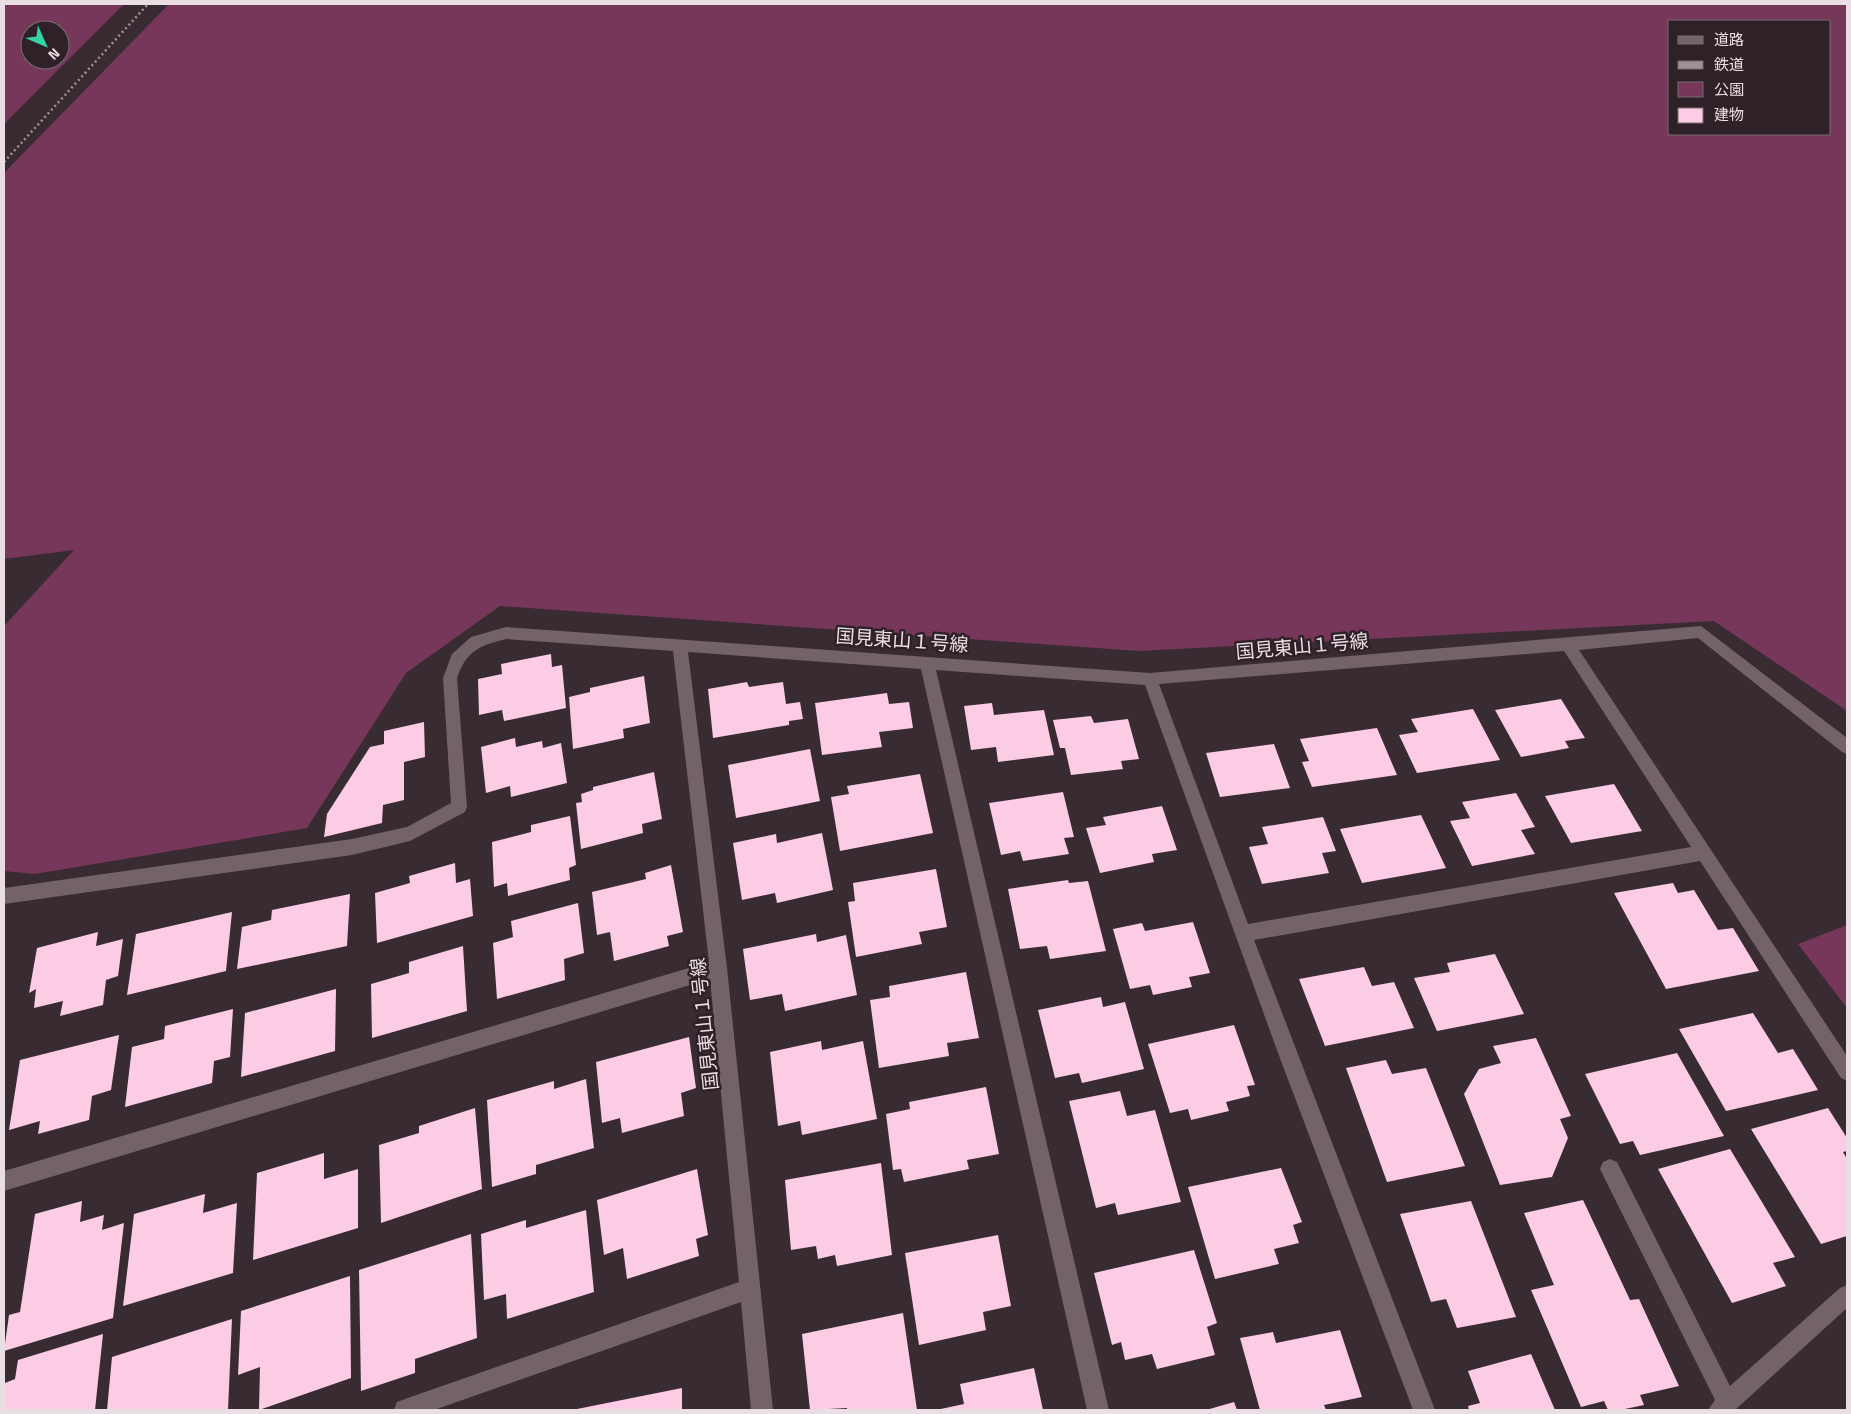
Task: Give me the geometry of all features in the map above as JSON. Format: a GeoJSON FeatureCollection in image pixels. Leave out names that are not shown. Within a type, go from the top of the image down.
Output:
{"type":"FeatureCollection","features":[{"type":"Feature","properties":{"kind":"street","name":"国見東山１号線"},"geometry":{"type":"LineString","coordinates":[[762,1410],[718,968],[680,645],[1150,679],[1568,645],[1701,632],[1847,747]]}},
{"type":"Feature","properties":{"kind":"street"},"geometry":{"type":"LineString","coordinates":[[4,896],[352,847],[410,834],[458,807],[450,678],[457,658],[476,641],[506,633],[680,645]]}},
{"type":"Feature","properties":{"kind":"street"},"geometry":{"type":"LineString","coordinates":[[1568,645],[1847,1072]]}},
{"type":"Feature","properties":{"kind":"street"},"geometry":{"type":"LineString","coordinates":[[927,662],[1098,1410]]}},
{"type":"Feature","properties":{"kind":"street"},"geometry":{"type":"LineString","coordinates":[[1150,679],[1424,1410]]}},
{"type":"Feature","properties":{"kind":"street"},"geometry":{"type":"LineString","coordinates":[[1244,934],[1703,853]]}},
{"type":"Feature","properties":{"kind":"street"},"geometry":{"type":"LineString","coordinates":[[4,1181],[718,968]]}},
{"type":"Feature","properties":{"kind":"street"},"geometry":{"type":"LineString","coordinates":[[1610,1169],[1723,1406],[1847,1295]]}},
{"type":"Feature","properties":{"kind":"street"},"geometry":{"type":"LineString","coordinates":[[406,1410],[751,1288]]}},
{"type":"Feature","properties":{"kind":"green space"},"geometry":{"type":"Polygon","coordinates":[[[4,4],[124,4],[70,58],[70,20],[20,20],[20,70],[58,70],[4,124],[4,4]]]}},
{"type":"Feature","properties":{"kind":"green space"},"geometry":{"type":"Polygon","coordinates":[[[169,4],[1847,4],[1847,711],[1714,621],[1139,651],[500,606],[406,673],[307,828],[35,874],[4,871],[4,626],[74,550],[4,559],[4,173],[169,4]]]}},
{"type":"Feature","properties":{"kind":"green space"},"geometry":{"type":"Polygon","coordinates":[[[1847,925],[1847,1008],[1798,944],[1847,925]]]}},
{"type":"Feature","properties":{"kind":"building"},"geometry":{"type":"Polygon","coordinates":[[[551,654],[552,667],[562,665],[566,708],[504,721],[502,710],[479,715],[478,679],[502,674],[501,664],[551,654]]]}},
{"type":"Feature","properties":{"kind":"building"},"geometry":{"type":"Polygon","coordinates":[[[644,676],[650,723],[623,729],[624,738],[573,749],[569,697],[590,692],[590,688],[644,676]]]}},
{"type":"Feature","properties":{"kind":"building"},"geometry":{"type":"Polygon","coordinates":[[[747,682],[749,687],[783,682],[786,704],[800,702],[803,719],[789,721],[789,725],[713,738],[708,689],[747,682]]]}},
{"type":"Feature","properties":{"kind":"building"},"geometry":{"type":"Polygon","coordinates":[[[887,693],[889,704],[909,702],[913,728],[879,732],[882,747],[822,755],[815,703],[887,693]]]}},
{"type":"Feature","properties":{"kind":"building"},"geometry":{"type":"Polygon","coordinates":[[[1561,699],[1585,738],[1565,741],[1569,748],[1521,757],[1495,710],[1561,699]]]}},
{"type":"Feature","properties":{"kind":"building"},"geometry":{"type":"Polygon","coordinates":[[[992,703],[994,715],[1044,710],[1054,755],[998,762],[996,747],[971,750],[964,706],[992,703]]]}},
{"type":"Feature","properties":{"kind":"building"},"geometry":{"type":"Polygon","coordinates":[[[1473,709],[1500,760],[1417,773],[1399,735],[1418,732],[1411,719],[1473,709]]]}},
{"type":"Feature","properties":{"kind":"building"},"geometry":{"type":"Polygon","coordinates":[[[1091,716],[1094,723],[1128,719],[1139,759],[1121,761],[1123,769],[1071,775],[1065,748],[1060,748],[1053,720],[1091,716]]]}},
{"type":"Feature","properties":{"kind":"building"},"geometry":{"type":"Polygon","coordinates":[[[424,722],[425,757],[404,762],[404,800],[383,805],[382,823],[324,837],[327,814],[370,747],[384,744],[384,731],[424,722]]]}},
{"type":"Feature","properties":{"kind":"building"},"geometry":{"type":"Polygon","coordinates":[[[1377,728],[1397,775],[1312,787],[1302,762],[1309,761],[1300,739],[1377,728]]]}},
{"type":"Feature","properties":{"kind":"building"},"geometry":{"type":"Polygon","coordinates":[[[515,738],[516,747],[542,741],[543,748],[561,743],[567,783],[511,797],[510,786],[486,793],[481,747],[515,738]]]}},
{"type":"Feature","properties":{"kind":"building"},"geometry":{"type":"Polygon","coordinates":[[[1274,744],[1290,788],[1220,797],[1206,753],[1274,744]]]}},
{"type":"Feature","properties":{"kind":"building"},"geometry":{"type":"Polygon","coordinates":[[[810,749],[820,801],[736,818],[728,765],[810,749]]]}},
{"type":"Feature","properties":{"kind":"building"},"geometry":{"type":"Polygon","coordinates":[[[654,772],[662,819],[642,824],[643,833],[581,849],[576,803],[582,802],[581,794],[593,790],[593,787],[654,772]]]}},
{"type":"Feature","properties":{"kind":"building"},"geometry":{"type":"Polygon","coordinates":[[[920,774],[933,833],[840,851],[831,797],[849,794],[847,786],[920,774]]]}},
{"type":"Feature","properties":{"kind":"building"},"geometry":{"type":"Polygon","coordinates":[[[1614,784],[1642,831],[1571,843],[1545,796],[1614,784]]]}},
{"type":"Feature","properties":{"kind":"building"},"geometry":{"type":"Polygon","coordinates":[[[1063,792],[1074,837],[1064,838],[1069,854],[1023,861],[1020,851],[1001,855],[989,803],[1063,792]]]}},
{"type":"Feature","properties":{"kind":"building"},"geometry":{"type":"Polygon","coordinates":[[[1516,793],[1535,827],[1521,830],[1535,854],[1472,866],[1450,821],[1470,818],[1462,802],[1516,793]]]}},
{"type":"Feature","properties":{"kind":"building"},"geometry":{"type":"Polygon","coordinates":[[[1162,806],[1177,850],[1152,854],[1154,862],[1100,873],[1086,828],[1106,825],[1103,817],[1162,806]]]}},
{"type":"Feature","properties":{"kind":"building"},"geometry":{"type":"Polygon","coordinates":[[[1421,815],[1446,868],[1362,883],[1340,829],[1421,815]]]}},
{"type":"Feature","properties":{"kind":"building"},"geometry":{"type":"Polygon","coordinates":[[[570,816],[576,865],[569,868],[570,880],[508,896],[507,883],[494,887],[492,842],[531,832],[531,825],[570,816]]]}},
{"type":"Feature","properties":{"kind":"building"},"geometry":{"type":"Polygon","coordinates":[[[1323,817],[1336,851],[1322,853],[1329,873],[1262,884],[1249,847],[1268,844],[1262,827],[1323,817]]]}},
{"type":"Feature","properties":{"kind":"building"},"geometry":{"type":"Polygon","coordinates":[[[822,833],[833,890],[777,903],[775,893],[742,900],[733,843],[776,834],[777,843],[822,833]]]}},
{"type":"Feature","properties":{"kind":"building"},"geometry":{"type":"Polygon","coordinates":[[[455,863],[456,883],[470,879],[473,916],[377,943],[375,893],[410,883],[409,876],[455,863]]]}},
{"type":"Feature","properties":{"kind":"building"},"geometry":{"type":"Polygon","coordinates":[[[671,865],[683,932],[667,936],[669,946],[614,961],[610,932],[597,935],[592,892],[646,879],[645,873],[671,865]]]}},
{"type":"Feature","properties":{"kind":"building"},"geometry":{"type":"Polygon","coordinates":[[[936,869],[947,927],[919,932],[922,944],[856,957],[848,902],[855,901],[853,883],[936,869]]]}},
{"type":"Feature","properties":{"kind":"building"},"geometry":{"type":"Polygon","coordinates":[[[1068,880],[1069,883],[1088,881],[1106,951],[1050,959],[1047,946],[1020,949],[1008,889],[1068,880]]]}},
{"type":"Feature","properties":{"kind":"building"},"geometry":{"type":"Polygon","coordinates":[[[1673,883],[1678,893],[1694,890],[1718,930],[1733,928],[1759,971],[1666,989],[1614,893],[1673,883]]]}},
{"type":"Feature","properties":{"kind":"building"},"geometry":{"type":"Polygon","coordinates":[[[350,894],[347,946],[237,969],[242,927],[271,920],[272,910],[350,894]]]}},
{"type":"Feature","properties":{"kind":"building"},"geometry":{"type":"Polygon","coordinates":[[[578,903],[584,953],[564,959],[565,980],[497,999],[493,943],[513,937],[511,921],[578,903]]]}},
{"type":"Feature","properties":{"kind":"building"},"geometry":{"type":"Polygon","coordinates":[[[232,912],[226,971],[127,995],[136,934],[232,912]]]}},
{"type":"Feature","properties":{"kind":"building"},"geometry":{"type":"Polygon","coordinates":[[[1193,922],[1210,973],[1189,977],[1192,987],[1153,995],[1150,985],[1130,989],[1113,929],[1142,923],[1145,931],[1193,922]]]}},
{"type":"Feature","properties":{"kind":"building"},"geometry":{"type":"Polygon","coordinates":[[[98,932],[96,946],[123,939],[118,976],[106,980],[103,1005],[60,1016],[63,1001],[34,1008],[36,989],[29,993],[37,948],[98,932]]]}},
{"type":"Feature","properties":{"kind":"building"},"geometry":{"type":"Polygon","coordinates":[[[816,934],[817,942],[846,935],[857,995],[785,1011],[782,994],[750,1000],[743,949],[816,934]]]}},
{"type":"Feature","properties":{"kind":"building"},"geometry":{"type":"Polygon","coordinates":[[[463,946],[467,1011],[372,1038],[371,984],[409,973],[409,962],[463,946]]]}},
{"type":"Feature","properties":{"kind":"building"},"geometry":{"type":"Polygon","coordinates":[[[1495,954],[1524,1014],[1437,1031],[1414,978],[1450,972],[1447,963],[1495,954]]]}},
{"type":"Feature","properties":{"kind":"building"},"geometry":{"type":"Polygon","coordinates":[[[1364,967],[1372,986],[1394,982],[1414,1028],[1325,1046],[1299,979],[1364,967]]]}},
{"type":"Feature","properties":{"kind":"building"},"geometry":{"type":"Polygon","coordinates":[[[966,972],[979,1038],[947,1043],[949,1056],[879,1068],[870,1000],[890,997],[889,986],[966,972]]]}},
{"type":"Feature","properties":{"kind":"building"},"geometry":{"type":"Polygon","coordinates":[[[336,989],[335,1051],[241,1077],[245,1013],[336,989]]]}},
{"type":"Feature","properties":{"kind":"building"},"geometry":{"type":"Polygon","coordinates":[[[1101,997],[1103,1007],[1125,1002],[1144,1069],[1082,1083],[1079,1073],[1055,1078],[1038,1010],[1101,997]]]}},
{"type":"Feature","properties":{"kind":"building"},"geometry":{"type":"Polygon","coordinates":[[[233,1009],[230,1057],[214,1061],[212,1083],[125,1107],[132,1047],[164,1039],[165,1026],[233,1009]]]}},
{"type":"Feature","properties":{"kind":"building"},"geometry":{"type":"Polygon","coordinates":[[[1753,1013],[1778,1053],[1793,1049],[1818,1090],[1726,1111],[1679,1029],[1753,1013]]]}},
{"type":"Feature","properties":{"kind":"building"},"geometry":{"type":"Polygon","coordinates":[[[1234,1025],[1255,1085],[1247,1086],[1250,1096],[1226,1102],[1229,1111],[1191,1120],[1188,1109],[1170,1113],[1148,1044],[1234,1025]]]}},
{"type":"Feature","properties":{"kind":"building"},"geometry":{"type":"Polygon","coordinates":[[[119,1035],[111,1090],[92,1096],[89,1120],[38,1134],[40,1121],[9,1130],[20,1060],[119,1035]]]}},
{"type":"Feature","properties":{"kind":"building"},"geometry":{"type":"Polygon","coordinates":[[[689,1037],[696,1088],[681,1093],[684,1116],[622,1133],[620,1118],[602,1123],[596,1062],[689,1037]]]}},
{"type":"Feature","properties":{"kind":"building"},"geometry":{"type":"Polygon","coordinates":[[[1536,1038],[1571,1116],[1560,1119],[1568,1138],[1552,1177],[1500,1185],[1464,1094],[1479,1069],[1501,1063],[1493,1046],[1536,1038]]]}},
{"type":"Feature","properties":{"kind":"building"},"geometry":{"type":"Polygon","coordinates":[[[821,1041],[822,1050],[863,1041],[877,1119],[802,1135],[800,1121],[778,1126],[770,1052],[821,1041]]]}},
{"type":"Feature","properties":{"kind":"building"},"geometry":{"type":"Polygon","coordinates":[[[1677,1053],[1724,1136],[1640,1155],[1633,1141],[1620,1144],[1585,1074],[1677,1053]]]}},
{"type":"Feature","properties":{"kind":"building"},"geometry":{"type":"Polygon","coordinates":[[[1386,1060],[1392,1074],[1426,1068],[1465,1166],[1387,1182],[1346,1068],[1386,1060]]]}},
{"type":"Feature","properties":{"kind":"building"},"geometry":{"type":"Polygon","coordinates":[[[586,1079],[594,1148],[536,1165],[536,1174],[492,1187],[487,1100],[554,1081],[554,1089],[586,1079]]]}},
{"type":"Feature","properties":{"kind":"building"},"geometry":{"type":"Polygon","coordinates":[[[986,1087],[999,1154],[967,1160],[969,1169],[904,1182],[901,1169],[893,1170],[886,1114],[910,1109],[909,1102],[986,1087]]]}},
{"type":"Feature","properties":{"kind":"building"},"geometry":{"type":"Polygon","coordinates":[[[1120,1091],[1127,1116],[1155,1110],[1181,1202],[1118,1215],[1115,1203],[1096,1208],[1069,1101],[1120,1091]]]}},
{"type":"Feature","properties":{"kind":"building"},"geometry":{"type":"Polygon","coordinates":[[[475,1108],[482,1189],[381,1223],[379,1145],[419,1133],[419,1126],[475,1108]]]}},
{"type":"Feature","properties":{"kind":"building"},"geometry":{"type":"Polygon","coordinates":[[[1828,1108],[1847,1138],[1847,1151],[1843,1152],[1847,1159],[1847,1236],[1821,1244],[1751,1129],[1828,1108]]]}},
{"type":"Feature","properties":{"kind":"building"},"geometry":{"type":"Polygon","coordinates":[[[1730,1149],[1795,1257],[1773,1263],[1786,1286],[1732,1303],[1658,1169],[1730,1149]]]}},
{"type":"Feature","properties":{"kind":"building"},"geometry":{"type":"Polygon","coordinates":[[[324,1153],[324,1179],[358,1169],[358,1228],[253,1260],[257,1173],[324,1153]]]}},
{"type":"Feature","properties":{"kind":"building"},"geometry":{"type":"Polygon","coordinates":[[[881,1163],[892,1255],[837,1266],[835,1255],[818,1259],[816,1246],[791,1250],[785,1180],[881,1163]]]}},
{"type":"Feature","properties":{"kind":"building"},"geometry":{"type":"Polygon","coordinates":[[[1281,1168],[1302,1222],[1293,1225],[1299,1243],[1274,1249],[1279,1264],[1215,1279],[1188,1187],[1281,1168]]]}},
{"type":"Feature","properties":{"kind":"building"},"geometry":{"type":"Polygon","coordinates":[[[697,1169],[708,1235],[696,1239],[699,1256],[627,1279],[623,1248],[604,1255],[597,1200],[697,1169]]]}},
{"type":"Feature","properties":{"kind":"building"},"geometry":{"type":"Polygon","coordinates":[[[205,1194],[203,1213],[237,1203],[233,1273],[123,1306],[134,1214],[205,1194]]]}},
{"type":"Feature","properties":{"kind":"building"},"geometry":{"type":"Polygon","coordinates":[[[1583,1200],[1630,1300],[1639,1299],[1679,1386],[1640,1395],[1644,1405],[1620,1410],[1608,1410],[1604,1401],[1581,1407],[1531,1290],[1554,1285],[1524,1213],[1583,1200]]]}},
{"type":"Feature","properties":{"kind":"building"},"geometry":{"type":"Polygon","coordinates":[[[82,1201],[80,1222],[104,1215],[102,1230],[124,1223],[113,1318],[4,1351],[9,1315],[20,1312],[35,1214],[82,1201]]]}},
{"type":"Feature","properties":{"kind":"building"},"geometry":{"type":"Polygon","coordinates":[[[1471,1201],[1516,1317],[1457,1328],[1446,1299],[1431,1302],[1400,1214],[1471,1201]]]}},
{"type":"Feature","properties":{"kind":"building"},"geometry":{"type":"Polygon","coordinates":[[[586,1210],[594,1292],[507,1319],[506,1294],[484,1300],[481,1234],[526,1220],[526,1228],[586,1210]]]}},
{"type":"Feature","properties":{"kind":"building"},"geometry":{"type":"Polygon","coordinates":[[[471,1234],[477,1338],[415,1359],[415,1373],[361,1391],[359,1270],[471,1234]]]}},
{"type":"Feature","properties":{"kind":"building"},"geometry":{"type":"Polygon","coordinates":[[[998,1235],[1011,1306],[983,1312],[986,1330],[919,1345],[905,1253],[998,1235]]]}},
{"type":"Feature","properties":{"kind":"building"},"geometry":{"type":"Polygon","coordinates":[[[1194,1250],[1217,1323],[1207,1327],[1215,1355],[1157,1369],[1152,1354],[1125,1360],[1121,1342],[1112,1345],[1094,1273],[1194,1250]]]}},
{"type":"Feature","properties":{"kind":"building"},"geometry":{"type":"Polygon","coordinates":[[[350,1276],[351,1378],[259,1410],[260,1367],[238,1375],[241,1311],[350,1276]]]}},
{"type":"Feature","properties":{"kind":"building"},"geometry":{"type":"Polygon","coordinates":[[[903,1313],[917,1410],[847,1410],[847,1408],[810,1410],[802,1334],[903,1313]]]}},
{"type":"Feature","properties":{"kind":"building"},"geometry":{"type":"Polygon","coordinates":[[[232,1319],[228,1410],[107,1410],[112,1357],[232,1319]]]}},
{"type":"Feature","properties":{"kind":"building"},"geometry":{"type":"Polygon","coordinates":[[[1340,1330],[1362,1397],[1324,1405],[1326,1410],[1260,1410],[1240,1338],[1273,1332],[1276,1343],[1340,1330]]]}},
{"type":"Feature","properties":{"kind":"building"},"geometry":{"type":"Polygon","coordinates":[[[103,1334],[95,1410],[4,1410],[5,1383],[15,1379],[18,1360],[103,1334]]]}},
{"type":"Feature","properties":{"kind":"building"},"geometry":{"type":"Polygon","coordinates":[[[1531,1354],[1555,1410],[1469,1410],[1468,1406],[1480,1403],[1468,1371],[1531,1354]]]}},
{"type":"Feature","properties":{"kind":"building"},"geometry":{"type":"Polygon","coordinates":[[[1034,1368],[1043,1410],[936,1410],[964,1404],[960,1384],[1034,1368]]]}},
{"type":"Feature","properties":{"kind":"building"},"geometry":{"type":"Polygon","coordinates":[[[682,1388],[682,1410],[577,1410],[577,1409],[682,1388]]]}},
{"type":"Feature","properties":{"kind":"building"},"geometry":{"type":"Polygon","coordinates":[[[1234,1402],[1237,1410],[1206,1410],[1234,1402]]]}},
{"type":"Feature","properties":{"kind":"railway"},"geometry":{"type":"LineString","coordinates":[[4,162],[148,4]]}}]}
